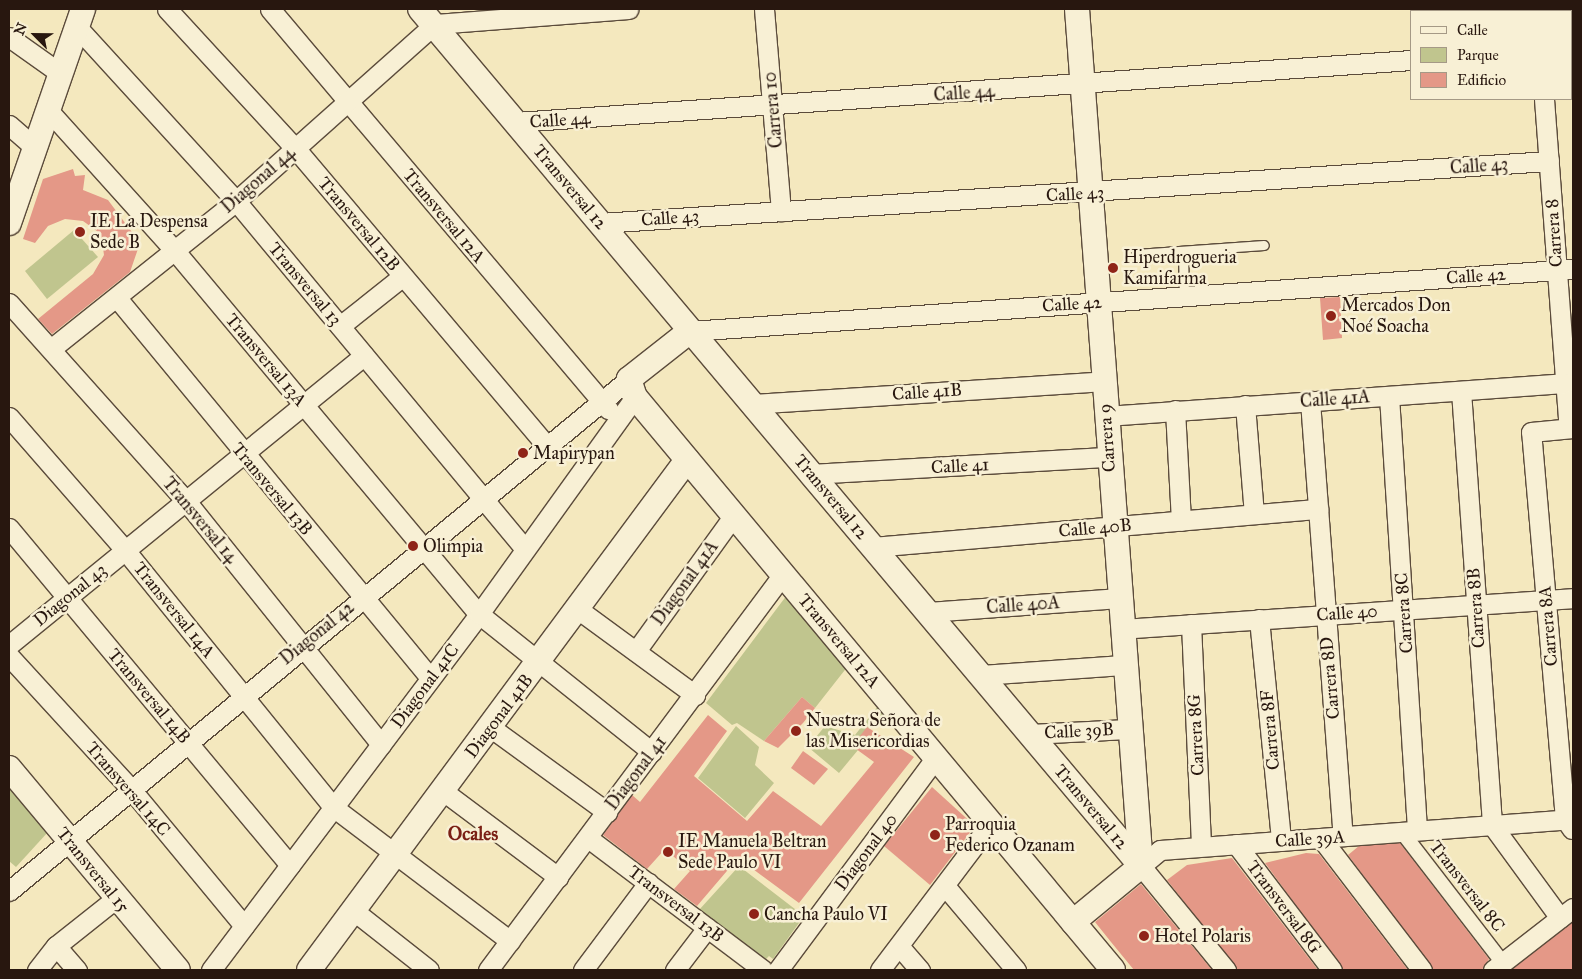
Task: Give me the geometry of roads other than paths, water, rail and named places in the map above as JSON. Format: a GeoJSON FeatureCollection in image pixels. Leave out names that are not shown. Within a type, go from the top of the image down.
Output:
{"type":"FeatureCollection","features":[{"type":"Feature","properties":{"kind":"street","name":"Transversal 12B"},"geometry":{"type":"LineString","coordinates":[[167,9],[295,148],[546,445]]}},
{"type":"Feature","properties":{"kind":"street","name":"Transversal 12A"},"geometry":{"type":"LineString","coordinates":[[270,9],[619,421]]}},
{"type":"Feature","properties":{"kind":"street"},"geometry":{"type":"LineString","coordinates":[[426,13],[628,9]]}},
{"type":"Feature","properties":{"kind":"street","name":"Carrera 10"},"geometry":{"type":"LineString","coordinates":[[764,9],[781,211]]}},
{"type":"Feature","properties":{"kind":"street","name":"Carrera 9"},"geometry":{"type":"LineString","coordinates":[[1077,9],[1123,665],[1141,866]]}},
{"type":"Feature","properties":{"kind":"street","name":"Diagonal 44"},"geometry":{"type":"LineString","coordinates":[[52,348],[117,298],[236,201],[348,103],[426,13]]}},
{"type":"Feature","properties":{"kind":"street","name":"Transversal 12"},"geometry":{"type":"LineString","coordinates":[[426,13],[1226,970]]}},
{"type":"Feature","properties":{"kind":"street"},"geometry":{"type":"LineString","coordinates":[[9,222],[80,18]]}},
{"type":"Feature","properties":{"kind":"street","name":"Transversal 13"},"geometry":{"type":"LineString","coordinates":[[80,18],[236,201],[524,548]]}},
{"type":"Feature","properties":{"kind":"street"},"geometry":{"type":"LineString","coordinates":[[9,37],[60,74]]}},
{"type":"Feature","properties":{"kind":"street","name":"Calle 44"},"geometry":{"type":"LineString","coordinates":[[516,122],[772,106],[1410,60]]}},
{"type":"Feature","properties":{"kind":"street","name":"Carrera 8"},"geometry":{"type":"LineString","coordinates":[[1544,100],[1549,161],[1565,270],[1565,383],[1571,428]]}},
{"type":"Feature","properties":{"kind":"street","name":"Transversal 13A"},"geometry":{"type":"LineString","coordinates":[[48,110],[175,251],[479,614]]}},
{"type":"Feature","properties":{"kind":"street"},"geometry":{"type":"LineString","coordinates":[[9,125],[35,148]]}},
{"type":"Feature","properties":{"kind":"street","name":"Calle 43"},"geometry":{"type":"LineString","coordinates":[[600,223],[1090,193],[1549,161]]}},
{"type":"Feature","properties":{"kind":"street","name":"Calle 42"},"geometry":{"type":"LineString","coordinates":[[690,331],[1565,270]]}},
{"type":"Feature","properties":{"kind":"street"},"geometry":{"type":"LineString","coordinates":[[340,326],[403,276]]}},
{"type":"Feature","properties":{"kind":"street","name":"Transversal 13B"},"geometry":{"type":"LineString","coordinates":[[117,298],[243,454],[430,678]]}},
{"type":"Feature","properties":{"kind":"street","name":"Transversal 14"},"geometry":{"type":"LineString","coordinates":[[9,304],[52,348],[186,501],[381,744]]}},
{"type":"Feature","properties":{"kind":"street"},"geometry":{"type":"LineString","coordinates":[[632,388],[690,331]]}},
{"type":"Feature","properties":{"kind":"street","name":"Diagonal 43"},"geometry":{"type":"LineString","coordinates":[[9,645],[364,355]]}},
{"type":"Feature","properties":{"kind":"street","name":"Calle 41B"},"geometry":{"type":"LineString","coordinates":[[751,404],[1103,381]]}},
{"type":"Feature","properties":{"kind":"street","name":"Calle 41A"},"geometry":{"type":"LineString","coordinates":[[1105,416],[1565,383]]}},
{"type":"Feature","properties":{"kind":"street","name":"Transversal 12A"},"geometry":{"type":"LineString","coordinates":[[632,388],[687,460],[1111,969]]}},
{"type":"Feature","properties":{"kind":"street","name":"Diagonal 42"},"geometry":{"type":"LineString","coordinates":[[12,884],[70,840],[302,645],[601,401],[632,388]]}},
{"type":"Feature","properties":{"kind":"street","name":"Diagonal 41C"},"geometry":{"type":"LineString","coordinates":[[211,970],[479,614],[524,548],[619,421],[632,388]]}},
{"type":"Feature","properties":{"kind":"street","name":"Carrera 8B"},"geometry":{"type":"LineString","coordinates":[[1461,390],[1492,825]]}},
{"type":"Feature","properties":{"kind":"street","name":"Carrera 8C"},"geometry":{"type":"LineString","coordinates":[[1390,396],[1403,610],[1410,831]]}},
{"type":"Feature","properties":{"kind":"street","name":"Carrera 8D"},"geometry":{"type":"LineString","coordinates":[[1310,401],[1343,836]]}},
{"type":"Feature","properties":{"kind":"street"},"geometry":{"type":"LineString","coordinates":[[1245,405],[1254,514]]}},
{"type":"Feature","properties":{"kind":"street"},"geometry":{"type":"LineString","coordinates":[[1175,410],[1181,521]]}},
{"type":"Feature","properties":{"kind":"street","name":"Transversal 14A"},"geometry":{"type":"LineString","coordinates":[[9,418],[126,550],[333,807]]}},
{"type":"Feature","properties":{"kind":"street","name":"Carrera 8A"},"geometry":{"type":"LineString","coordinates":[[1570,823],[1545,600],[1530,432],[1571,428]]}},
{"type":"Feature","properties":{"kind":"street","name":"Calle 41"},"geometry":{"type":"LineString","coordinates":[[811,474],[1109,457]]}},
{"type":"Feature","properties":{"kind":"street","name":"Diagonal 41B"},"geometry":{"type":"LineString","coordinates":[[309,970],[579,610],[687,460]]}},
{"type":"Feature","properties":{"kind":"street","name":"Calle 40B"},"geometry":{"type":"LineString","coordinates":[[873,547],[1318,509]]}},
{"type":"Feature","properties":{"kind":"street","name":"Diagonal 41A"},"geometry":{"type":"LineString","coordinates":[[636,651],[734,515]]}},
{"type":"Feature","properties":{"kind":"street","name":"Transversal 14B"},"geometry":{"type":"LineString","coordinates":[[9,528],[290,865]]}},
{"type":"Feature","properties":{"kind":"street","name":"Diagonal 41"},"geometry":{"type":"LineString","coordinates":[[488,970],[695,695],[783,574]]}},
{"type":"Feature","properties":{"kind":"street","name":"Calle 40A"},"geometry":{"type":"LineString","coordinates":[[928,612],[1119,598]]}},
{"type":"Feature","properties":{"kind":"street","name":"Calle 40"},"geometry":{"type":"LineString","coordinates":[[1121,629],[1573,598]]}},
{"type":"Feature","properties":{"kind":"street"},"geometry":{"type":"LineString","coordinates":[[579,610],[695,695]]}},
{"type":"Feature","properties":{"kind":"street"},"geometry":{"type":"LineString","coordinates":[[479,614],[652,752]]}},
{"type":"Feature","properties":{"kind":"street","name":"Carrera 8F"},"geometry":{"type":"LineString","coordinates":[[1259,620],[1280,841]]}},
{"type":"Feature","properties":{"kind":"street","name":"Carrera 8G"},"geometry":{"type":"LineString","coordinates":[[1191,624],[1201,845]]}},
{"type":"Feature","properties":{"kind":"street","name":"Transversal 14C"},"geometry":{"type":"LineString","coordinates":[[9,656],[130,788],[244,926]]}},
{"type":"Feature","properties":{"kind":"street"},"geometry":{"type":"LineString","coordinates":[[981,675],[1123,665]]}},
{"type":"Feature","properties":{"kind":"street"},"geometry":{"type":"LineString","coordinates":[[490,728],[607,812]]}},
{"type":"Feature","properties":{"kind":"street","name":"Calle 39B"},"geometry":{"type":"LineString","coordinates":[[1030,734],[1128,729]]}},
{"type":"Feature","properties":{"kind":"street","name":"Diagonal 40"},"geometry":{"type":"LineString","coordinates":[[778,970],[936,757]]}},
{"type":"Feature","properties":{"kind":"street","name":"Transversal 15"},"geometry":{"type":"LineString","coordinates":[[9,768],[70,840],[115,899],[178,970]]}},
{"type":"Feature","properties":{"kind":"street"},"geometry":{"type":"LineString","coordinates":[[443,791],[558,877]]}},
{"type":"Feature","properties":{"kind":"street"},"geometry":{"type":"LineString","coordinates":[[333,807],[510,941]]}},
{"type":"Feature","properties":{"kind":"street"},"geometry":{"type":"LineString","coordinates":[[880,970],[991,823]]}},
{"type":"Feature","properties":{"kind":"street","name":"Calle 39A"},"geometry":{"type":"LineString","coordinates":[[1073,922],[1160,850],[1201,845],[1492,825],[1570,823]]}},
{"type":"Feature","properties":{"kind":"street"},"geometry":{"type":"LineString","coordinates":[[1492,825],[1567,913],[1498,966]]}},
{"type":"Feature","properties":{"kind":"street","name":"Transversal 8C"},"geometry":{"type":"LineString","coordinates":[[1410,831],[1498,966]]}},
{"type":"Feature","properties":{"kind":"street","name":"Transversal 13B"},"geometry":{"type":"LineString","coordinates":[[588,838],[763,970]]}},
{"type":"Feature","properties":{"kind":"street"},"geometry":{"type":"LineString","coordinates":[[1321,838],[1422,970]]}},
{"type":"Feature","properties":{"kind":"street","name":"Transversal 8G"},"geometry":{"type":"LineString","coordinates":[[1236,844],[1332,970]]}},
{"type":"Feature","properties":{"kind":"street"},"geometry":{"type":"LineString","coordinates":[[583,970],[648,883]]}},
{"type":"Feature","properties":{"kind":"street"},"geometry":{"type":"LineString","coordinates":[[945,886],[1016,970]]}},
{"type":"Feature","properties":{"kind":"street"},"geometry":{"type":"LineString","coordinates":[[37,970],[56,946],[115,899]]}},
{"type":"Feature","properties":{"kind":"street"},"geometry":{"type":"LineString","coordinates":[[354,911],[429,970]]}},
{"type":"Feature","properties":{"kind":"street"},"geometry":{"type":"LineString","coordinates":[[675,970],[707,928]]}},
{"type":"Feature","properties":{"kind":"street"},"geometry":{"type":"LineString","coordinates":[[56,946],[77,970]]}},
{"type":"Feature","properties":{"kind":"street"},"geometry":{"type":"LineString","coordinates":[[898,946],[920,970]]}},
{"type":"Feature","properties":{"kind":"lane"},"geometry":{"type":"LineString","coordinates":[[1136,254],[1264,245]]}},
{"type":"Feature","properties":{"kind":"lane"},"geometry":{"type":"LineString","coordinates":[[1183,251],[1184,297]]}},
{"type":"Feature","properties":{"kind":"place","name":"IE La Despensa Sede B"},"geometry":{"type":"Point","coordinates":[80,232]}},
{"type":"Feature","properties":{"kind":"place","name":"Hiperdrogueria Kamifarma"},"geometry":{"type":"Point","coordinates":[1113,268]}},
{"type":"Feature","properties":{"kind":"place","name":"Mercados Don Noé Soacha"},"geometry":{"type":"Point","coordinates":[1331,316]}},
{"type":"Feature","properties":{"kind":"place","name":"Mapirypan"},"geometry":{"type":"Point","coordinates":[523,453]}},
{"type":"Feature","properties":{"kind":"place","name":"Olimpia"},"geometry":{"type":"Point","coordinates":[413,546]}},
{"type":"Feature","properties":{"kind":"place","name":"Nuestra Señora de las Misericordias"},"geometry":{"type":"Point","coordinates":[796,731]}},
{"type":"Feature","properties":{"kind":"place","name":"Parroquia Federico Ozanam"},"geometry":{"type":"Point","coordinates":[935,835]}},
{"type":"Feature","properties":{"kind":"place","name":"IE Manuela Beltran Sede Paulo VI"},"geometry":{"type":"Point","coordinates":[668,852]}},
{"type":"Feature","properties":{"kind":"place","name":"Cancha Paulo VI"},"geometry":{"type":"Point","coordinates":[754,914]}},
{"type":"Feature","properties":{"kind":"place","name":"Hotel Polaris"},"geometry":{"type":"Point","coordinates":[1144,936]}},
{"type":"Feature","properties":{"kind":"district","name":"Ocales"},"geometry":{"type":"Point","coordinates":[473,834]}}]}
